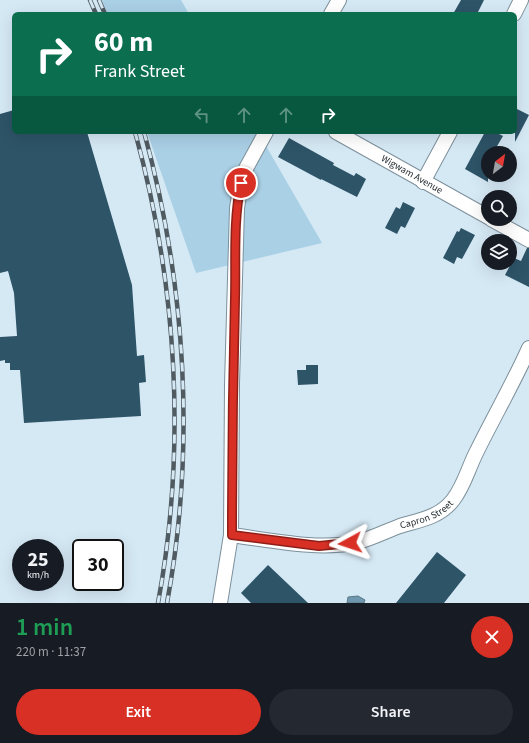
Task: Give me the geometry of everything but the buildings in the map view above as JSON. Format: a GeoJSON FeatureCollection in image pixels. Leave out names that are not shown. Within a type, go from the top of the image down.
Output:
{"type":"FeatureCollection","features":[{"type":"Feature","properties":{"kind":"street"},"geometry":{"type":"LineString","coordinates":[[332,12],[339,0]]}},
{"type":"Feature","properties":{"kind":"street"},"geometry":{"type":"LineString","coordinates":[[515,12],[521,0]]}},
{"type":"Feature","properties":{"kind":"street"},"geometry":{"type":"LineString","coordinates":[[220,603],[232,535],[232,384],[237,208],[244,172],[265,134]]}},
{"type":"Feature","properties":{"kind":"street","name":"Wigwam Avenue"},"geometry":{"type":"LineString","coordinates":[[339,134],[481,213]]}},
{"type":"Feature","properties":{"kind":"street"},"geometry":{"type":"LineString","coordinates":[[423,182],[449,134]]}},
{"type":"Feature","properties":{"kind":"street"},"geometry":{"type":"LineString","coordinates":[[504,226],[529,240]]}},
{"type":"Feature","properties":{"kind":"street","name":"Capron Street"},"geometry":{"type":"LineString","coordinates":[[232,535],[319,546],[345,544],[372,538],[400,526],[432,516],[453,500],[462,486],[474,456],[515,379],[529,348]]}},
{"type":"Feature","properties":{"kind":"shaded area"},"geometry":{"type":"Polygon","coordinates":[[[102,0],[181,0],[188,12],[106,12],[102,0]]]}},
{"type":"Feature","properties":{"kind":"shaded area"},"geometry":{"type":"Polygon","coordinates":[[[148,134],[259,134],[322,243],[196,273],[148,134]]]}},
{"type":"Feature","properties":{"kind":"shaded area"},"geometry":{"type":"Polygon","coordinates":[[[358,596],[365,600],[364,603],[347,603],[348,597],[358,596]]]}},
{"type":"Feature","properties":{"kind":"railway"},"geometry":{"type":"LineString","coordinates":[[90,0],[95,12]]}},
{"type":"Feature","properties":{"kind":"railway"},"geometry":{"type":"LineString","coordinates":[[99,0],[104,12]]}},
{"type":"Feature","properties":{"kind":"railway"},"geometry":{"type":"LineString","coordinates":[[135,134],[149,189],[160,248],[168,307],[173,366],[175,425],[173,485],[167,544],[158,603]]}},
{"type":"Feature","properties":{"kind":"railway"},"geometry":{"type":"LineString","coordinates":[[144,134],[158,190],[169,248],[177,307],[182,366],[184,426],[182,485],[176,544],[167,603]]}},
{"type":"Feature","properties":{"kind":"route"},"geometry":{"type":"LineString","coordinates":[[241,183],[237,208],[232,384],[232,535],[319,546],[350,543]]}}]}
